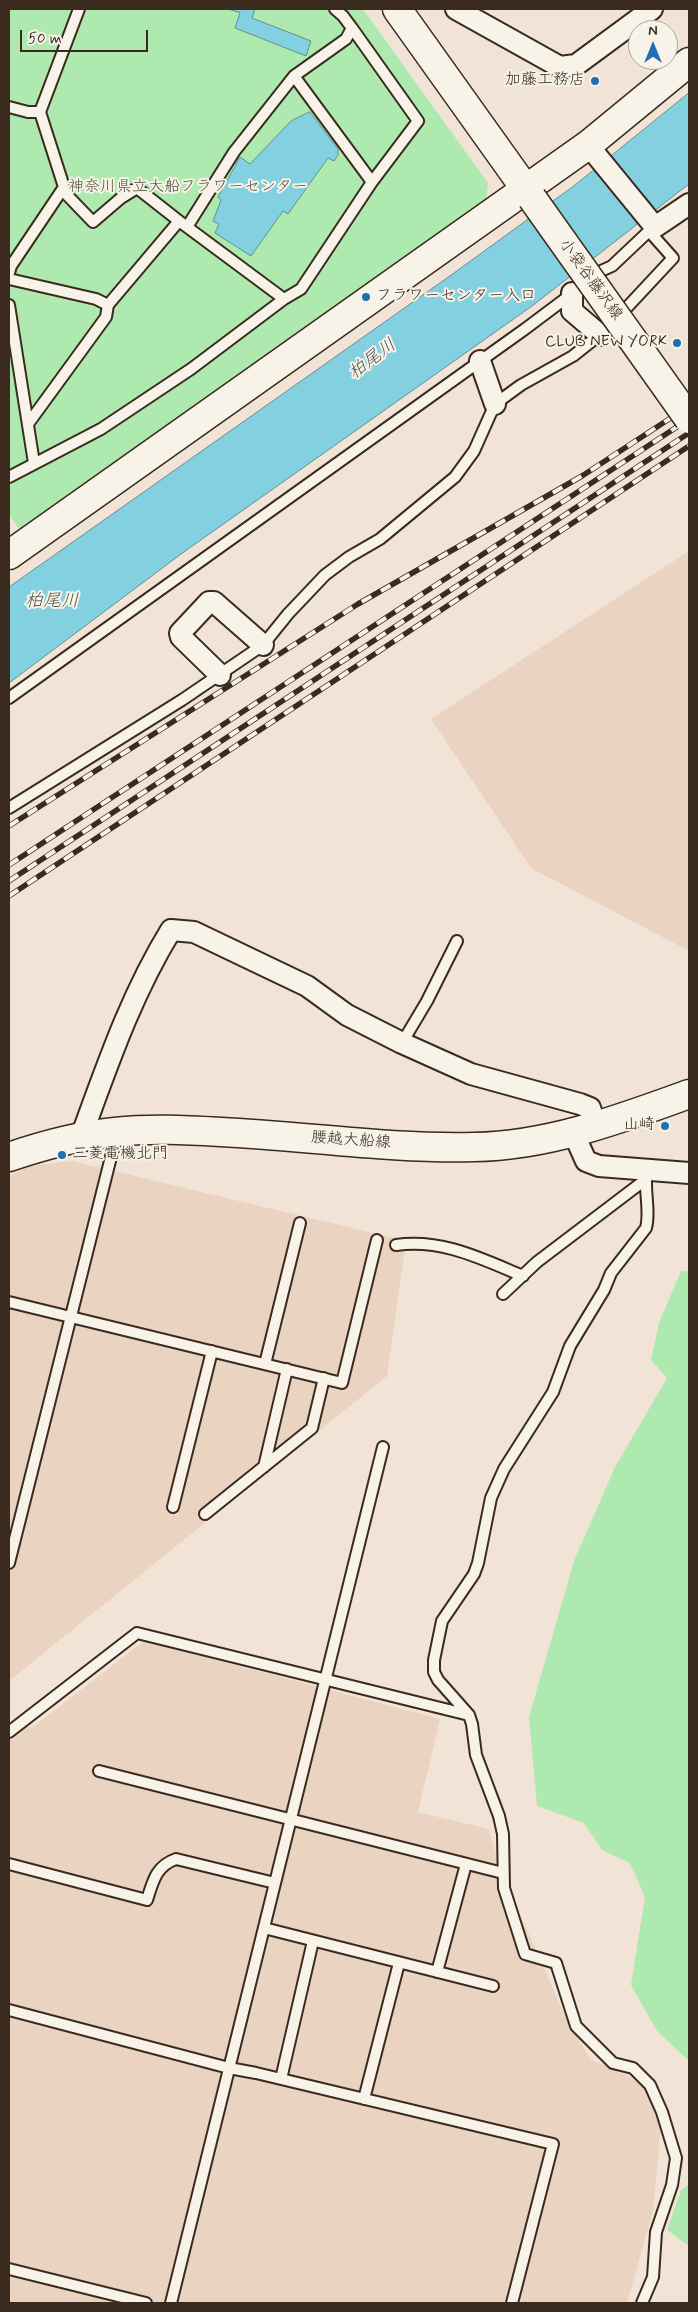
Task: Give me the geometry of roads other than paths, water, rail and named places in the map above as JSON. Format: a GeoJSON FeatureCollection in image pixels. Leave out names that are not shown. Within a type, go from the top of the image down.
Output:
{"type":"FeatureCollection","features":[{"type":"Feature","properties":{"kind":"main road","name":"小袋谷藤沢線"},"geometry":{"type":"LineString","coordinates":[[397,9],[689,419]]}},
{"type":"Feature","properties":{"kind":"main road"},"geometry":{"type":"LineString","coordinates":[[9,555],[528,194],[591,148],[689,62]]}},
{"type":"Feature","properties":{"kind":"main road","name":"腰越大船線"},"geometry":{"type":"LineString","coordinates":[[9,1157],[46,1145],[80,1137],[117,1132],[172,1130],[404,1145],[474,1147],[521,1143],[584,1129],[689,1094]]}},
{"type":"Feature","properties":{"kind":"street"},"geometry":{"type":"LineString","coordinates":[[456,9],[560,66],[576,65],[652,9]]}},
{"type":"Feature","properties":{"kind":"street"},"geometry":{"type":"LineString","coordinates":[[591,148],[650,225],[689,204]]}},
{"type":"Feature","properties":{"kind":"street"},"geometry":{"type":"LineString","coordinates":[[572,293],[572,311],[600,335]]}},
{"type":"Feature","properties":{"kind":"street"},"geometry":{"type":"LineString","coordinates":[[480,361],[495,404]]}},
{"type":"Feature","properties":{"kind":"street"},"geometry":{"type":"LineString","coordinates":[[220,675],[180,637],[180,633],[209,602],[214,602],[263,645]]}},
{"type":"Feature","properties":{"kind":"street"},"geometry":{"type":"LineString","coordinates":[[80,1137],[128,1009],[154,958],[171,930],[194,932],[281,973],[307,986],[347,1015],[470,1074],[590,1108],[584,1129],[586,1161],[598,1166],[646,1175],[658,1169],[682,1174],[689,1173]]}},
{"type":"Feature","properties":{"kind":"lane"},"geometry":{"type":"LineString","coordinates":[[80,9],[40,112],[67,195],[93,222],[121,198],[137,188],[284,299]]}},
{"type":"Feature","properties":{"kind":"lane"},"geometry":{"type":"LineString","coordinates":[[9,477],[101,429],[191,369],[284,299],[301,289],[309,279],[372,182],[418,121],[352,28],[335,9]]}},
{"type":"Feature","properties":{"kind":"lane"},"geometry":{"type":"LineString","coordinates":[[188,227],[234,152],[294,76],[346,39],[352,28]]}},
{"type":"Feature","properties":{"kind":"lane"},"geometry":{"type":"LineString","coordinates":[[294,76],[372,182]]}},
{"type":"Feature","properties":{"kind":"lane"},"geometry":{"type":"LineString","coordinates":[[9,107],[28,112],[40,112]]}},
{"type":"Feature","properties":{"kind":"lane"},"geometry":{"type":"LineString","coordinates":[[9,273],[11,266],[64,187]]}},
{"type":"Feature","properties":{"kind":"lane"},"geometry":{"type":"LineString","coordinates":[[28,424],[106,317],[108,305],[179,220]]}},
{"type":"Feature","properties":{"kind":"lane"},"geometry":{"type":"LineString","coordinates":[[9,698],[480,361],[572,293],[593,274],[612,266],[650,225],[673,258],[600,335],[573,356],[521,385],[495,404],[474,451],[455,477],[380,539],[349,557],[325,575],[288,614],[263,645],[220,675],[9,808]]}},
{"type":"Feature","properties":{"kind":"lane"},"geometry":{"type":"LineString","coordinates":[[9,279],[96,299],[108,305]]}},
{"type":"Feature","properties":{"kind":"lane"},"geometry":{"type":"LineString","coordinates":[[9,305],[34,464]]}},
{"type":"Feature","properties":{"kind":"lane"},"geometry":{"type":"LineString","coordinates":[[402,1043],[427,1001],[457,940]]}},
{"type":"Feature","properties":{"kind":"lane"},"geometry":{"type":"LineString","coordinates":[[9,1564],[117,1132]]}},
{"type":"Feature","properties":{"kind":"lane"},"geometry":{"type":"LineString","coordinates":[[504,1294],[537,1262],[646,1175]]}},
{"type":"Feature","properties":{"kind":"lane"},"geometry":{"type":"LineString","coordinates":[[642,2303],[653,2277],[656,2232],[672,2185],[676,2158],[662,2112],[650,2085],[633,2068],[613,2063],[576,2026],[556,1963],[525,1954],[504,1888],[503,1834],[499,1816],[476,1755],[469,1715],[438,1680],[434,1672],[442,1620],[474,1574],[491,1498],[504,1469],[553,1392],[570,1346],[604,1290],[611,1273],[646,1228],[648,1220],[646,1175]]}},
{"type":"Feature","properties":{"kind":"lane"},"geometry":{"type":"LineString","coordinates":[[265,1364],[300,1223]]}},
{"type":"Feature","properties":{"kind":"lane"},"geometry":{"type":"LineString","coordinates":[[9,1302],[342,1383],[376,1240]]}},
{"type":"Feature","properties":{"kind":"lane"},"geometry":{"type":"LineString","coordinates":[[396,1245],[412,1243],[458,1249],[523,1276]]}},
{"type":"Feature","properties":{"kind":"lane"},"geometry":{"type":"LineString","coordinates":[[173,1507],[212,1351]]}},
{"type":"Feature","properties":{"kind":"lane"},"geometry":{"type":"LineString","coordinates":[[264,1466],[288,1369]]}},
{"type":"Feature","properties":{"kind":"lane"},"geometry":{"type":"LineString","coordinates":[[205,1514],[312,1428],[324,1378]]}},
{"type":"Feature","properties":{"kind":"lane"},"geometry":{"type":"LineString","coordinates":[[171,2303],[383,1447]]}},
{"type":"Feature","properties":{"kind":"lane"},"geometry":{"type":"LineString","coordinates":[[9,1732],[137,1633],[325,1681],[469,1715]]}},
{"type":"Feature","properties":{"kind":"lane"},"geometry":{"type":"LineString","coordinates":[[99,1772],[503,1873]]}},
{"type":"Feature","properties":{"kind":"lane"},"geometry":{"type":"LineString","coordinates":[[9,1864],[147,1900],[156,1873],[167,1862],[176,1859],[275,1883]]}},
{"type":"Feature","properties":{"kind":"lane"},"geometry":{"type":"LineString","coordinates":[[437,1972],[466,1864]]}},
{"type":"Feature","properties":{"kind":"lane"},"geometry":{"type":"LineString","coordinates":[[264,1928],[493,1986]]}},
{"type":"Feature","properties":{"kind":"lane"},"geometry":{"type":"LineString","coordinates":[[281,2079],[313,1941]]}},
{"type":"Feature","properties":{"kind":"lane"},"geometry":{"type":"LineString","coordinates":[[364,2099],[399,1962]]}},
{"type":"Feature","properties":{"kind":"lane"},"geometry":{"type":"LineString","coordinates":[[9,2010],[229,2068],[553,2144],[512,2303]]}},
{"type":"Feature","properties":{"kind":"lane"},"geometry":{"type":"LineString","coordinates":[[9,2269],[146,2303]]}},
{"type":"Feature","properties":{"kind":"water"},"geometry":{"type":"Polygon","coordinates":[[[228,9],[255,9],[252,18],[311,41],[306,56],[235,28],[240,13],[228,9]]]}},
{"type":"Feature","properties":{"kind":"water","name":"柏尾川"},"geometry":{"type":"Polygon","coordinates":[[[689,93],[689,184],[532,306],[181,554],[9,683],[9,587],[454,273],[575,185],[689,93]]]}},
{"type":"Feature","properties":{"kind":"water"},"geometry":{"type":"Polygon","coordinates":[[[310,112],[338,149],[338,155],[334,161],[328,158],[288,214],[283,211],[251,256],[215,233],[219,224],[213,221],[221,200],[218,197],[240,157],[250,164],[291,121],[310,112]]]}},
{"type":"Feature","properties":{"kind":"railway"},"geometry":{"type":"LineString","coordinates":[[9,826],[358,604],[582,476],[689,406]]}},
{"type":"Feature","properties":{"kind":"railway"},"geometry":{"type":"LineString","coordinates":[[9,865],[689,419]]}},
{"type":"Feature","properties":{"kind":"railway"},"geometry":{"type":"LineString","coordinates":[[9,881],[689,433]]}},
{"type":"Feature","properties":{"kind":"railway"},"geometry":{"type":"LineString","coordinates":[[9,896],[689,446]]}},
{"type":"Feature","properties":{"kind":"place","name":"加藤工務店"},"geometry":{"type":"Point","coordinates":[595,81]}},
{"type":"Feature","properties":{"kind":"place","name":"フラワーセンター入口"},"geometry":{"type":"Point","coordinates":[366,297]}},
{"type":"Feature","properties":{"kind":"place","name":"CLUB NEW YORK"},"geometry":{"type":"Point","coordinates":[677,343]}},
{"type":"Feature","properties":{"kind":"place","name":"山崎"},"geometry":{"type":"Point","coordinates":[665,1126]}},
{"type":"Feature","properties":{"kind":"place","name":"三菱電機北門"},"geometry":{"type":"Point","coordinates":[62,1155]}},
{"type":"Feature","properties":{"kind":"park label","name":"神奈川県立大船フラワーセンター"},"geometry":{"type":"Point","coordinates":[188,188]}}]}
